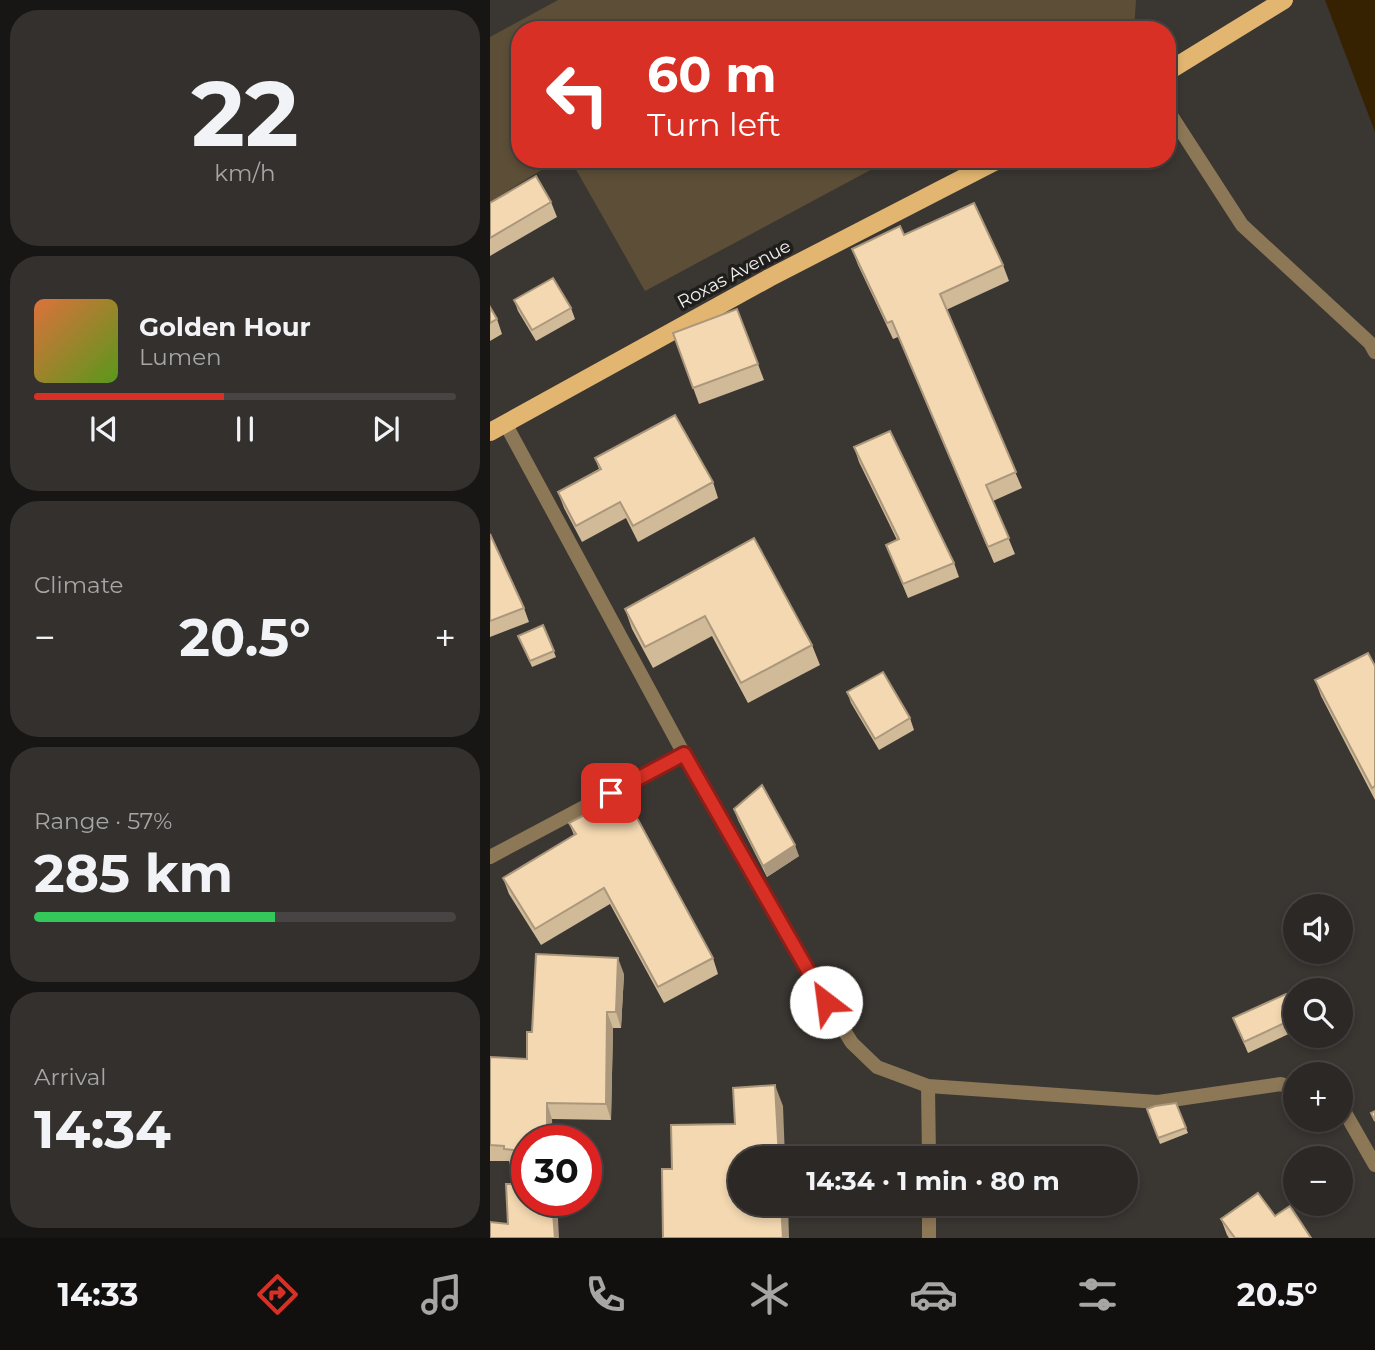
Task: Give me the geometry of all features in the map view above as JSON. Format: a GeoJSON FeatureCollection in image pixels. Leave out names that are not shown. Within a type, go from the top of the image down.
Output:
{"type":"FeatureCollection","features":[{"type":"Feature","properties":{"kind":"main road"},"geometry":{"type":"LineString","coordinates":[[1176,66],[1284,0]]}},
{"type":"Feature","properties":{"kind":"main road","name":"Roxas Avenue"},"geometry":{"type":"LineString","coordinates":[[498,428],[769,278],[983,168]]}},
{"type":"Feature","properties":{"kind":"street"},"geometry":{"type":"LineString","coordinates":[[1176,123],[1242,225],[1370,344],[1375,352]]}},
{"type":"Feature","properties":{"kind":"street"},"geometry":{"type":"LineString","coordinates":[[498,428],[826,1002],[852,1043],[877,1068],[928,1087],[1158,1102],[1283,1085]]}},
{"type":"Feature","properties":{"kind":"street"},"geometry":{"type":"LineString","coordinates":[[490,857],[684,754]]}},
{"type":"Feature","properties":{"kind":"street"},"geometry":{"type":"LineString","coordinates":[[928,1087],[929,1146]]}},
{"type":"Feature","properties":{"kind":"street"},"geometry":{"type":"LineString","coordinates":[[1353,1126],[1375,1165]]}},
{"type":"Feature","properties":{"kind":"street"},"geometry":{"type":"LineString","coordinates":[[929,1216],[929,1238]]}},
{"type":"Feature","properties":{"kind":"shaded area"},"geometry":{"type":"Polygon","coordinates":[[[558,0],[1136,0],[1135,21],[519,21],[558,0]]]}},
{"type":"Feature","properties":{"kind":"shaded area"},"geometry":{"type":"Polygon","coordinates":[[[1325,0],[1375,0],[1375,132],[1325,0]]]}},
{"type":"Feature","properties":{"kind":"shaded area"},"geometry":{"type":"Polygon","coordinates":[[[511,26],[511,168],[545,168],[490,202],[490,37],[511,26]]]}},
{"type":"Feature","properties":{"kind":"shaded area"},"geometry":{"type":"Polygon","coordinates":[[[575,168],[874,168],[645,291],[575,168]]]}},
{"type":"Feature","properties":{"kind":"building"},"geometry":{"type":"Polygon","coordinates":[[[536,176],[551,202],[490,238],[490,203],[536,176]]]}},
{"type":"Feature","properties":{"kind":"building"},"geometry":{"type":"Polygon","coordinates":[[[974,203],[1003,265],[940,294],[1016,472],[986,485],[1009,538],[988,547],[892,321],[887,323],[852,249],[900,226],[904,235],[974,203]]]}},
{"type":"Feature","properties":{"kind":"building"},"geometry":{"type":"Polygon","coordinates":[[[553,278],[571,308],[532,330],[514,300],[553,278]]]}},
{"type":"Feature","properties":{"kind":"building"},"geometry":{"type":"Polygon","coordinates":[[[490,307],[497,319],[490,323],[490,307]]]}},
{"type":"Feature","properties":{"kind":"building"},"geometry":{"type":"Polygon","coordinates":[[[737,309],[758,364],[693,388],[673,333],[737,309]]]}},
{"type":"Feature","properties":{"kind":"building"},"geometry":{"type":"Polygon","coordinates":[[[675,415],[713,482],[633,526],[620,502],[576,526],[558,492],[601,469],[595,458],[675,415]]]}},
{"type":"Feature","properties":{"kind":"building"},"geometry":{"type":"Polygon","coordinates":[[[890,431],[954,563],[903,584],[886,545],[899,539],[854,447],[890,431]]]}},
{"type":"Feature","properties":{"kind":"building"},"geometry":{"type":"Polygon","coordinates":[[[490,534],[524,608],[490,621],[490,534]]]}},
{"type":"Feature","properties":{"kind":"building"},"geometry":{"type":"Polygon","coordinates":[[[754,538],[812,645],[741,683],[705,616],[645,647],[625,609],[754,538]]]}},
{"type":"Feature","properties":{"kind":"building"},"geometry":{"type":"Polygon","coordinates":[[[543,625],[554,651],[530,661],[518,636],[543,625]]]}},
{"type":"Feature","properties":{"kind":"building"},"geometry":{"type":"Polygon","coordinates":[[[1368,653],[1375,666],[1375,786],[1372,788],[1315,680],[1368,653]]]}},
{"type":"Feature","properties":{"kind":"building"},"geometry":{"type":"Polygon","coordinates":[[[883,672],[910,718],[875,739],[847,692],[883,672]]]}},
{"type":"Feature","properties":{"kind":"building"},"geometry":{"type":"Polygon","coordinates":[[[762,785],[795,845],[763,866],[734,809],[762,785]]]}},
{"type":"Feature","properties":{"kind":"building"},"geometry":{"type":"Polygon","coordinates":[[[624,794],[713,958],[658,987],[604,888],[535,929],[503,878],[576,834],[569,823],[624,794]]]}},
{"type":"Feature","properties":{"kind":"building"},"geometry":{"type":"Polygon","coordinates":[[[536,954],[618,958],[616,1012],[607,1012],[606,1104],[547,1103],[547,1125],[511,1125],[511,1150],[490,1145],[490,1057],[527,1059],[527,1032],[532,1032],[536,954]]]}},
{"type":"Feature","properties":{"kind":"building"},"geometry":{"type":"Polygon","coordinates":[[[1283,995],[1283,1024],[1244,1042],[1233,1018],[1283,995]]]}},
{"type":"Feature","properties":{"kind":"building"},"geometry":{"type":"Polygon","coordinates":[[[775,1085],[778,1146],[728,1146],[728,1216],[782,1216],[783,1238],[663,1238],[662,1169],[672,1169],[671,1125],[735,1124],[733,1088],[775,1085]]]}},
{"type":"Feature","properties":{"kind":"building"},"geometry":{"type":"Polygon","coordinates":[[[1176,1103],[1186,1128],[1158,1138],[1147,1109],[1176,1103]]]}},
{"type":"Feature","properties":{"kind":"building"},"geometry":{"type":"Polygon","coordinates":[[[506,1184],[511,1184],[511,1216],[553,1216],[555,1238],[490,1238],[490,1222],[508,1224],[506,1184]]]}},
{"type":"Feature","properties":{"kind":"building"},"geometry":{"type":"Polygon","coordinates":[[[1258,1193],[1275,1216],[1283,1211],[1283,1216],[1297,1216],[1311,1238],[1235,1238],[1221,1219],[1258,1193]]]}},
{"type":"Feature","properties":{"kind":"route"},"geometry":{"type":"LineString","coordinates":[[611,793],[684,754],[826,1002]]}}]}
